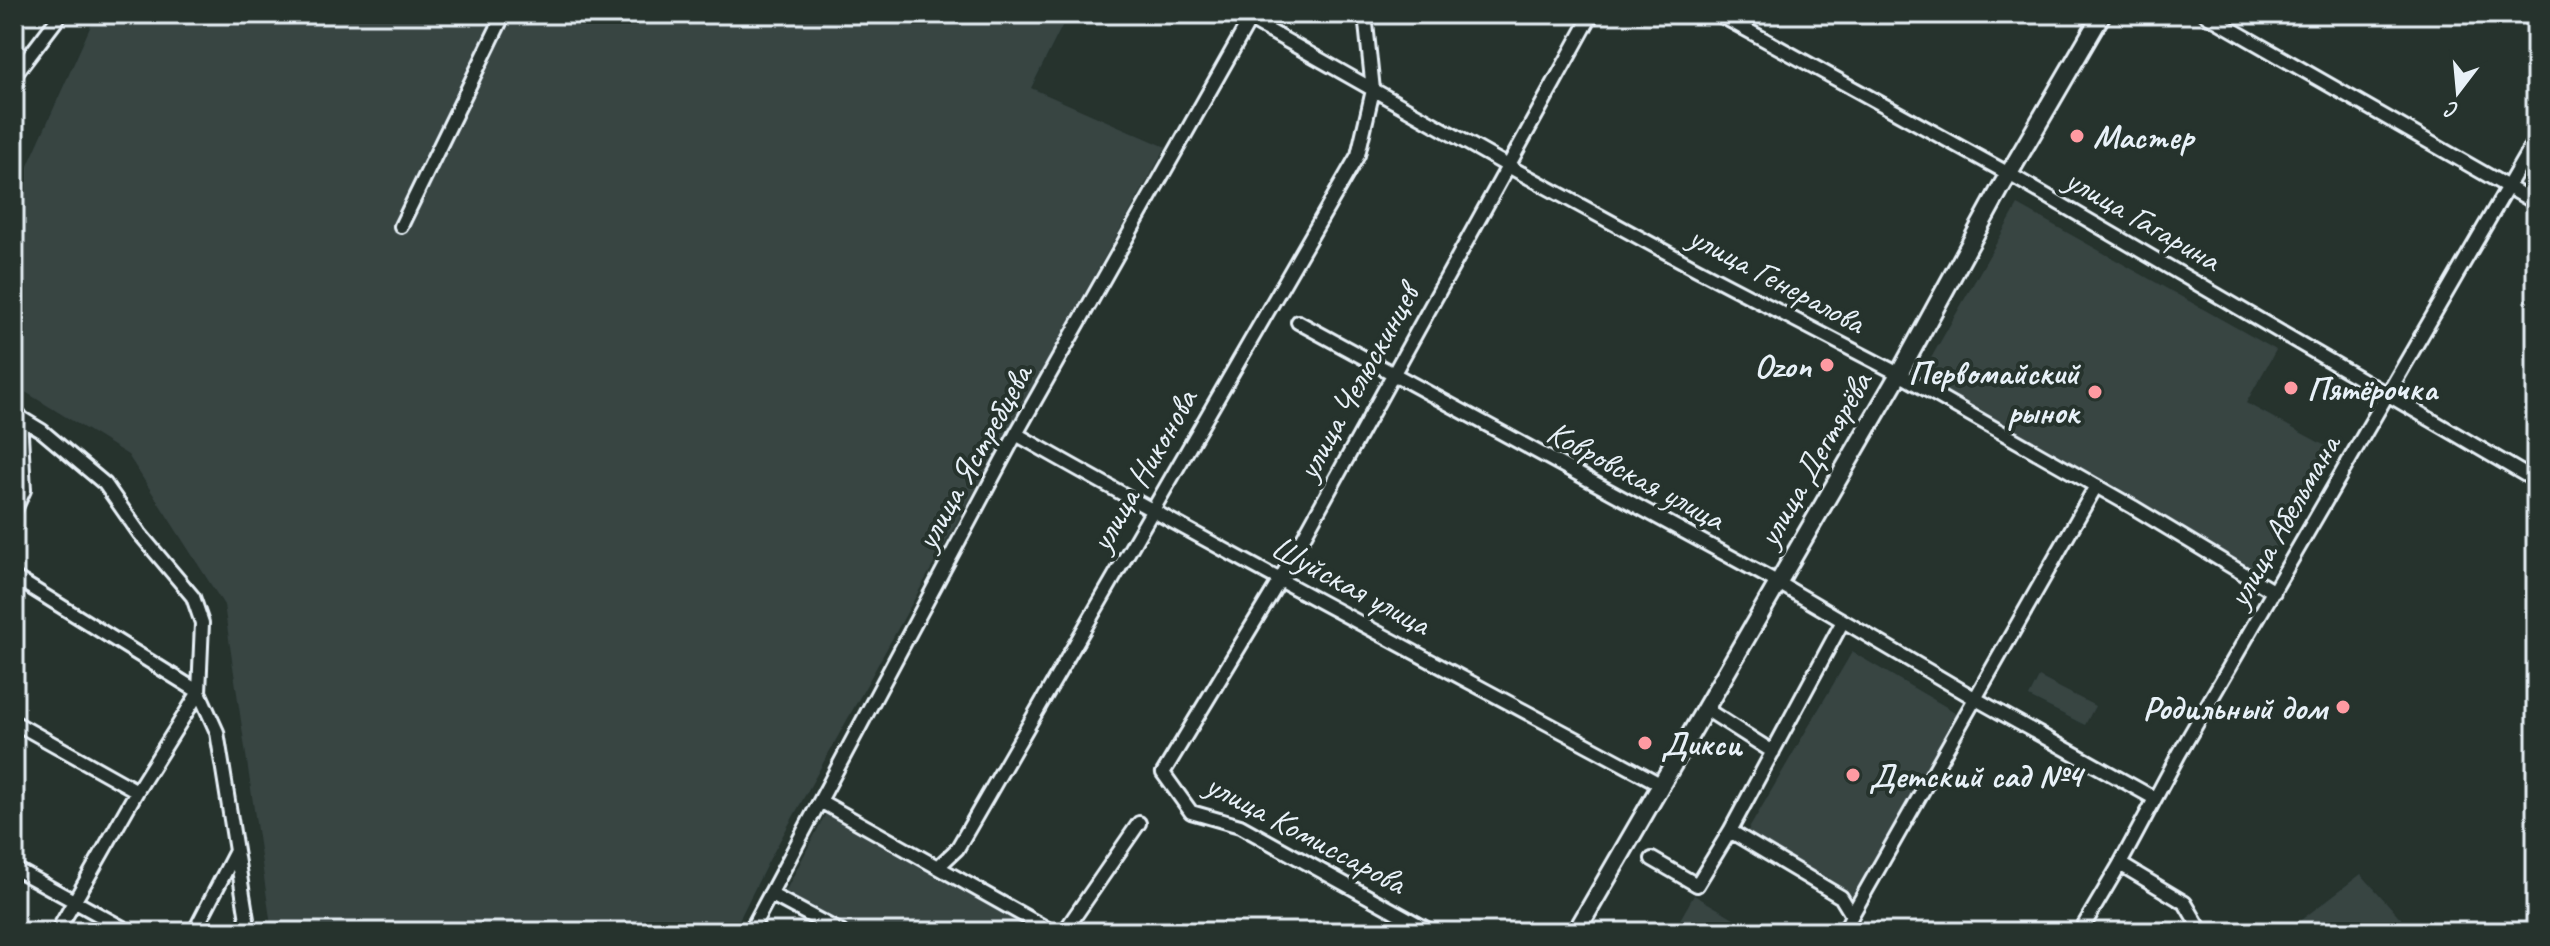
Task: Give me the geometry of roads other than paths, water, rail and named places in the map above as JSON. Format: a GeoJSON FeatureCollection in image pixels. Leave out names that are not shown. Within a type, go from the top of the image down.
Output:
{"type":"FeatureCollection","features":[{"type":"Feature","properties":{"kind":"main road","name":"улица Дегтярёва"},"geometry":{"type":"LineString","coordinates":[[1576,932],[1899,374],[2009,174],[2102,14]]}},
{"type":"Feature","properties":{"kind":"street"},"geometry":{"type":"LineString","coordinates":[[14,76],[61,14]]}},
{"type":"Feature","properties":{"kind":"street"},"geometry":{"type":"LineString","coordinates":[[401,226],[504,14]]}},
{"type":"Feature","properties":{"kind":"street","name":"улица Никонова"},"geometry":{"type":"LineString","coordinates":[[939,866],[957,849],[1358,155],[1373,90],[1365,14]]}},
{"type":"Feature","properties":{"kind":"street","name":"улица Челюскинцев"},"geometry":{"type":"LineString","coordinates":[[1163,773],[1281,578],[1592,14]]}},
{"type":"Feature","properties":{"kind":"street","name":"улица Гагарина"},"geometry":{"type":"LineString","coordinates":[[1718,14],[2009,174],[2536,481]]}},
{"type":"Feature","properties":{"kind":"street"},"geometry":{"type":"LineString","coordinates":[[2205,14],[2536,203]]}},
{"type":"Feature","properties":{"kind":"street","name":"улица Генералова"},"geometry":{"type":"LineString","coordinates":[[1252,17],[1508,166],[1899,374],[2274,592]]}},
{"type":"Feature","properties":{"kind":"street","name":"улица Ястребцева"},"geometry":{"type":"LineString","coordinates":[[750,932],[1016,434],[1252,17]]}},
{"type":"Feature","properties":{"kind":"street","name":"улица Абельмана"},"geometry":{"type":"LineString","coordinates":[[2080,932],[2154,798],[2536,138]]}},
{"type":"Feature","properties":{"kind":"street","name":"Ковровская улица"},"geometry":{"type":"LineString","coordinates":[[1298,322],[1777,582],[1976,699],[2154,798]]}},
{"type":"Feature","properties":{"kind":"street"},"geometry":{"type":"LineString","coordinates":[[14,512],[24,490],[17,415]]}},
{"type":"Feature","properties":{"kind":"street"},"geometry":{"type":"LineString","coordinates":[[17,415],[42,431],[105,484],[140,534],[193,597],[202,623],[199,692],[217,732],[249,932]]}},
{"type":"Feature","properties":{"kind":"street","name":"Шуйская улица"},"geometry":{"type":"LineString","coordinates":[[1016,434],[1152,511],[1660,784]]}},
{"type":"Feature","properties":{"kind":"street"},"geometry":{"type":"LineString","coordinates":[[1844,932],[2096,486]]}},
{"type":"Feature","properties":{"kind":"street"},"geometry":{"type":"LineString","coordinates":[[14,577],[199,692]]}},
{"type":"Feature","properties":{"kind":"street"},"geometry":{"type":"LineString","coordinates":[[1652,859],[1697,885],[1730,831],[1843,621]]}},
{"type":"Feature","properties":{"kind":"street"},"geometry":{"type":"LineString","coordinates":[[57,932],[137,791],[199,692]]}},
{"type":"Feature","properties":{"kind":"street"},"geometry":{"type":"LineString","coordinates":[[1704,708],[1773,752]]}},
{"type":"Feature","properties":{"kind":"street"},"geometry":{"type":"LineString","coordinates":[[14,722],[137,791]]}},
{"type":"Feature","properties":{"kind":"street","name":"улица Комиссарова"},"geometry":{"type":"LineString","coordinates":[[1163,773],[1191,812],[1240,826],[1432,932]]}},
{"type":"Feature","properties":{"kind":"street"},"geometry":{"type":"LineString","coordinates":[[820,801],[1053,932]]}},
{"type":"Feature","properties":{"kind":"street"},"geometry":{"type":"LineString","coordinates":[[1064,932],[1139,823]]}},
{"type":"Feature","properties":{"kind":"street"},"geometry":{"type":"LineString","coordinates":[[1730,831],[1841,897],[1852,915]]}},
{"type":"Feature","properties":{"kind":"street"},"geometry":{"type":"LineString","coordinates":[[194,932],[236,851]]}},
{"type":"Feature","properties":{"kind":"street"},"geometry":{"type":"LineString","coordinates":[[2120,864],[2185,903],[2202,932]]}},
{"type":"Feature","properties":{"kind":"street"},"geometry":{"type":"LineString","coordinates":[[14,868],[130,932]]}},
{"type":"Feature","properties":{"kind":"street"},"geometry":{"type":"LineString","coordinates":[[770,894],[841,932]]}},
{"type":"Feature","properties":{"kind":"place","name":"Мастер"},"geometry":{"type":"Point","coordinates":[2077,136]}},
{"type":"Feature","properties":{"kind":"place","name":"Ozon"},"geometry":{"type":"Point","coordinates":[1827,365]}},
{"type":"Feature","properties":{"kind":"place","name":"Пятёрочка"},"geometry":{"type":"Point","coordinates":[2291,388]}},
{"type":"Feature","properties":{"kind":"place","name":"Первомайский рынок"},"geometry":{"type":"Point","coordinates":[2095,392]}},
{"type":"Feature","properties":{"kind":"place","name":"Родильный дом"},"geometry":{"type":"Point","coordinates":[2343,707]}},
{"type":"Feature","properties":{"kind":"place","name":"Дикси"},"geometry":{"type":"Point","coordinates":[1645,743]}},
{"type":"Feature","properties":{"kind":"place","name":"Детский сад №4"},"geometry":{"type":"Point","coordinates":[1853,775]}}]}
